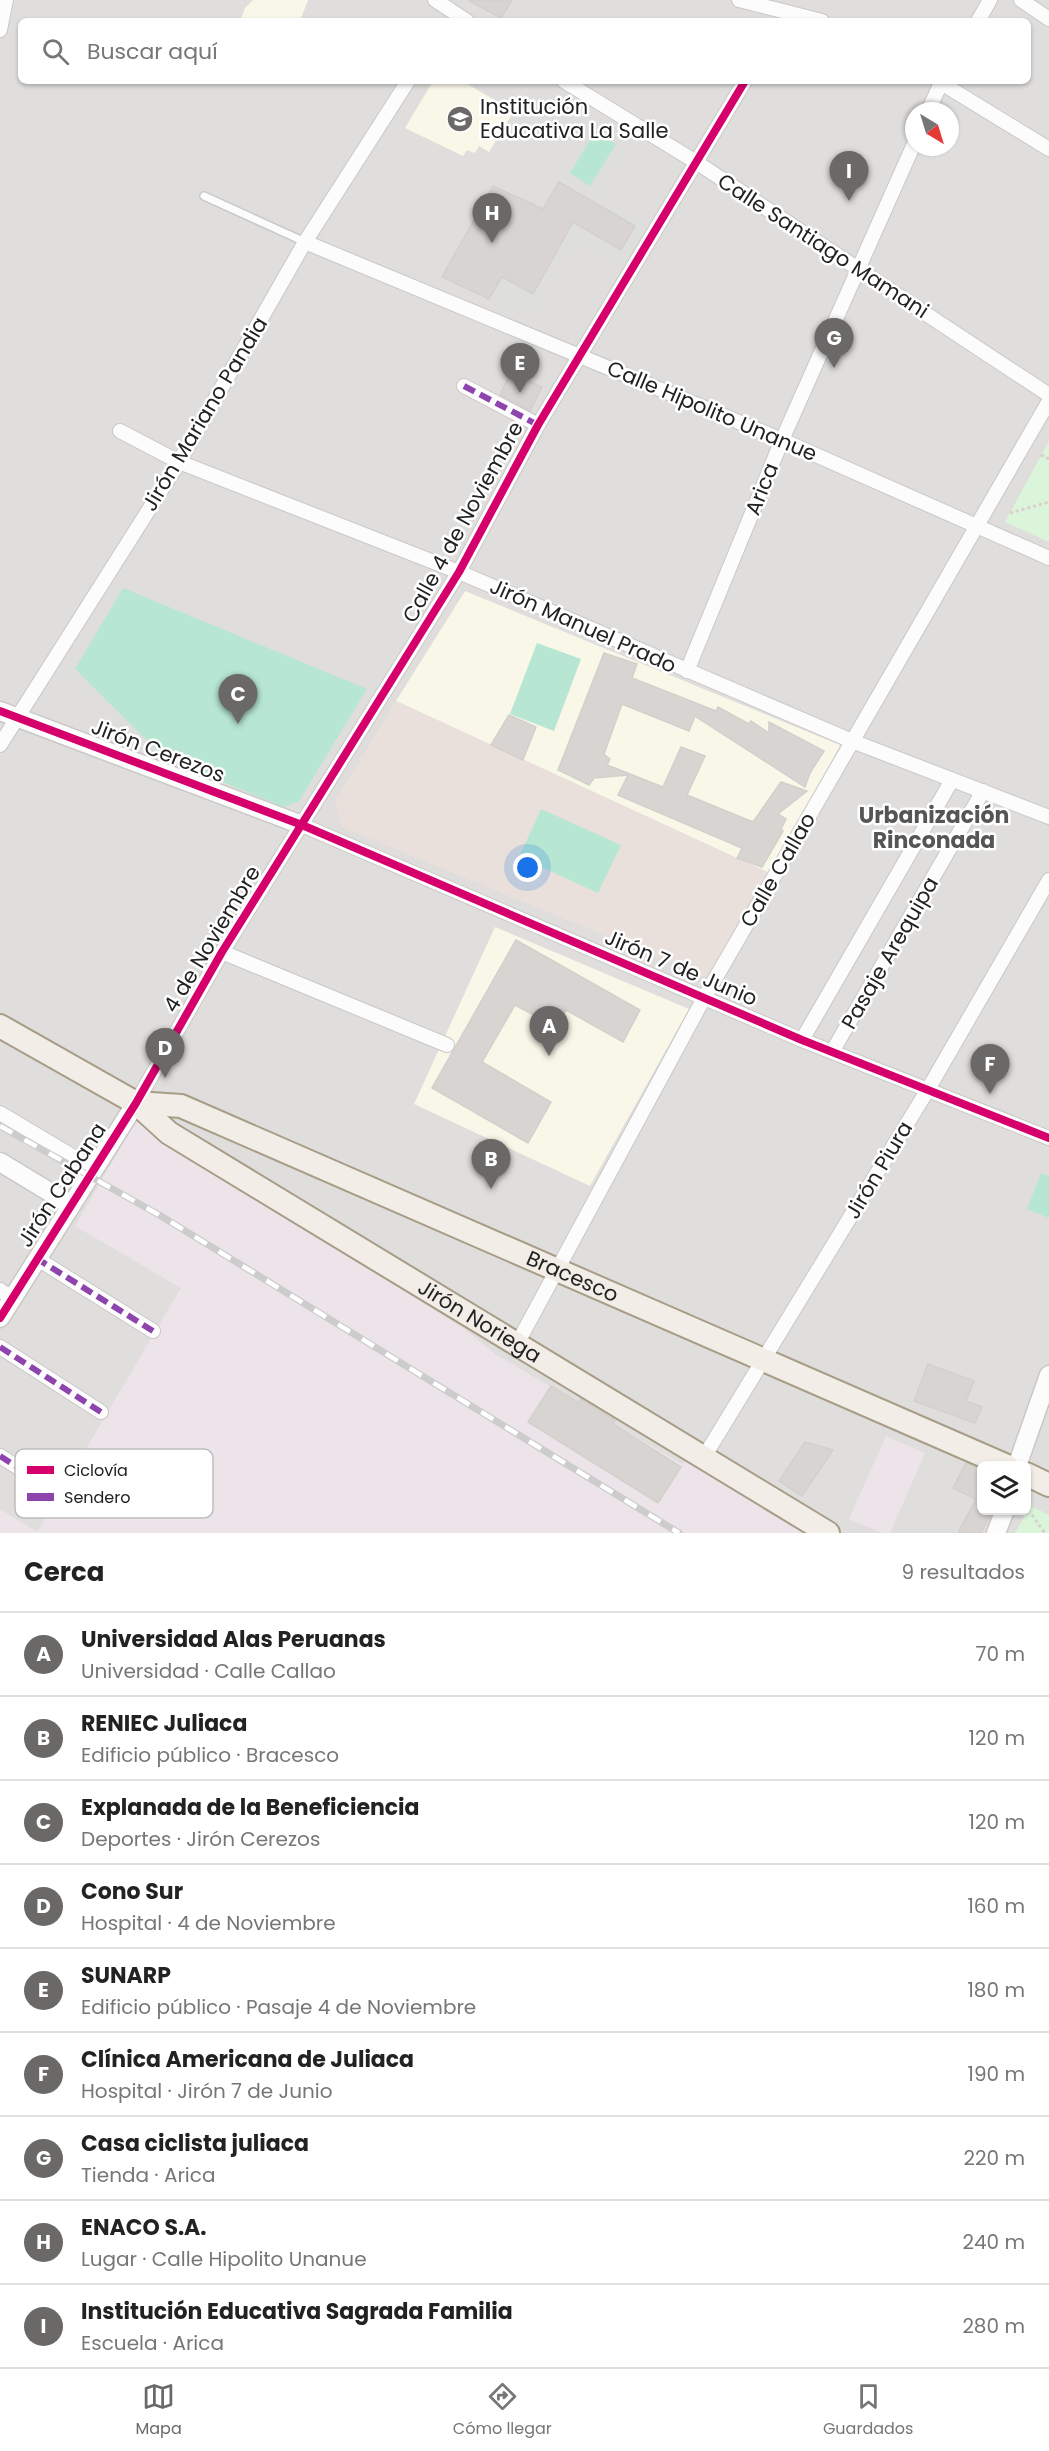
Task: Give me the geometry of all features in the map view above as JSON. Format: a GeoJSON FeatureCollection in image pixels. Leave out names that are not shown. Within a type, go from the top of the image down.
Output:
{"type":"FeatureCollection","features":[{"type":"Feature","properties":{"kind":"main road"},"geometry":{"type":"LineString","coordinates":[[0,1026],[136,1103]]}},
{"type":"Feature","properties":{"kind":"main road","name":"Bracesco"},"geometry":{"type":"LineString","coordinates":[[136,1103],[181,1106],[764,1358],[996,1461]]}},
{"type":"Feature","properties":{"kind":"main road","name":"Jirón Noriega"},"geometry":{"type":"LineString","coordinates":[[136,1103],[169,1133],[828,1533]]}},
{"type":"Feature","properties":{"kind":"main road"},"geometry":{"type":"LineString","coordinates":[[1031,1476],[1049,1485]]}},
{"type":"Feature","properties":{"kind":"street"},"geometry":{"type":"LineString","coordinates":[[0,30],[6,0]]}},
{"type":"Feature","properties":{"kind":"street"},"geometry":{"type":"LineString","coordinates":[[435,0],[449,16]]}},
{"type":"Feature","properties":{"kind":"street"},"geometry":{"type":"LineString","coordinates":[[739,0],[784,17]]}},
{"type":"Feature","properties":{"kind":"street"},"geometry":{"type":"LineString","coordinates":[[980,18],[990,0]]}},
{"type":"Feature","properties":{"kind":"street"},"geometry":{"type":"LineString","coordinates":[[1021,0],[1049,19]]}},
{"type":"Feature","properties":{"kind":"street","name":"Jirón Mariano Pandia"},"geometry":{"type":"LineString","coordinates":[[0,745],[8,714],[179,462],[305,242],[406,84]]}},
{"type":"Feature","properties":{"kind":"street","name":"Calle Santiago Mamani"},"geometry":{"type":"LineString","coordinates":[[569,84],[696,162],[1049,396]]}},
{"type":"Feature","properties":{"kind":"street","name":"Calle 4 de Noviembre"},"geometry":{"type":"LineString","coordinates":[[302,825],[459,572],[538,426],[743,84]]}},
{"type":"Feature","properties":{"kind":"street"},"geometry":{"type":"LineString","coordinates":[[932,102],[939,84]]}},
{"type":"Feature","properties":{"kind":"street"},"geometry":{"type":"LineString","coordinates":[[943,84],[1049,149]]}},
{"type":"Feature","properties":{"kind":"street","name":"Arica"},"geometry":{"type":"LineString","coordinates":[[687,671],[782,440],[909,156]]}},
{"type":"Feature","properties":{"kind":"street","name":"Calle Hipolito Unanue"},"geometry":{"type":"LineString","coordinates":[[305,242],[782,440],[1049,558]]}},
{"type":"Feature","properties":{"kind":"street"},"geometry":{"type":"LineString","coordinates":[[464,386],[538,426]]}},
{"type":"Feature","properties":{"kind":"street","name":"Calle Callao"},"geometry":{"type":"LineString","coordinates":[[518,1344],[704,998],[1049,401]]}},
{"type":"Feature","properties":{"kind":"street","name":"Jirón Manuel Prado"},"geometry":{"type":"LineString","coordinates":[[120,431],[179,462],[459,572],[852,741],[1049,817]]}},
{"type":"Feature","properties":{"kind":"street","name":"Jirón Cerezos"},"geometry":{"type":"LineString","coordinates":[[8,714],[302,825]]}},
{"type":"Feature","properties":{"kind":"street","name":"Pasaje Arequipa"},"geometry":{"type":"LineString","coordinates":[[802,1040],[952,780]]}},
{"type":"Feature","properties":{"kind":"street","name":"Pasaje Arequipa"},"geometry":{"type":"LineString","coordinates":[[832,1052],[983,791]]}},
{"type":"Feature","properties":{"kind":"street","name":"4 de Noviembre"},"geometry":{"type":"LineString","coordinates":[[136,1103],[222,952],[302,825]]}},
{"type":"Feature","properties":{"kind":"street","name":"Jirón 7 de Junio"},"geometry":{"type":"LineString","coordinates":[[302,825],[802,1040],[1049,1138]]}},
{"type":"Feature","properties":{"kind":"street","name":"Jirón Piura"},"geometry":{"type":"LineString","coordinates":[[704,1457],[927,1091],[1049,880]]}},
{"type":"Feature","properties":{"kind":"street"},"geometry":{"type":"LineString","coordinates":[[222,952],[447,1045]]}},
{"type":"Feature","properties":{"kind":"street","name":"Jirón Cabana"},"geometry":{"type":"LineString","coordinates":[[0,1318],[6,1294],[36,1258],[136,1103]]}},
{"type":"Feature","properties":{"kind":"street"},"geometry":{"type":"LineString","coordinates":[[0,1113],[94,1169]]}},
{"type":"Feature","properties":{"kind":"street"},"geometry":{"type":"LineString","coordinates":[[0,1162],[71,1205]]}},
{"type":"Feature","properties":{"kind":"street"},"geometry":{"type":"LineString","coordinates":[[36,1258],[153,1331]]}},
{"type":"Feature","properties":{"kind":"street"},"geometry":{"type":"LineString","coordinates":[[0,1347],[101,1412]]}},
{"type":"Feature","properties":{"kind":"street"},"geometry":{"type":"LineString","coordinates":[[1019,1461],[1049,1375]]}},
{"type":"Feature","properties":{"kind":"street"},"geometry":{"type":"LineString","coordinates":[[0,1456],[15,1466]]}},
{"type":"Feature","properties":{"kind":"street"},"geometry":{"type":"LineString","coordinates":[[996,1533],[1003,1515]]}},
{"type":"Feature","properties":{"kind":"lane"},"geometry":{"type":"LineString","coordinates":[[204,196],[305,242]]}},
{"type":"Feature","properties":{"kind":"path"},"geometry":{"type":"LineString","coordinates":[[1041,455],[1049,459]]}},
{"type":"Feature","properties":{"kind":"path"},"geometry":{"type":"LineString","coordinates":[[1010,513],[1049,502]]}},
{"type":"Feature","properties":{"kind":"path"},"geometry":{"type":"LineString","coordinates":[[1032,1515],[1046,1533]]}},
{"type":"Feature","properties":{"kind":"shaded area"},"geometry":{"type":"Polygon","coordinates":[[[0,0],[1049,0],[1049,1533],[0,1533],[0,0]]]}},
{"type":"Feature","properties":{"kind":"shaded area"},"geometry":{"type":"Polygon","coordinates":[[[253,0],[308,0],[301,18],[241,18],[245,8],[253,0]]]}},
{"type":"Feature","properties":{"kind":"shaded area","name":"Institución Educativa La Salle"},"geometry":{"type":"Polygon","coordinates":[[[431,84],[467,84],[514,111],[489,152],[479,146],[475,153],[467,150],[463,156],[405,128],[431,84]]]}},
{"type":"Feature","properties":{"kind":"shaded area"},"geometry":{"type":"Polygon","coordinates":[[[594,123],[626,143],[596,194],[647,226],[621,267],[572,239],[528,317],[489,299],[594,123]]]}},
{"type":"Feature","properties":{"kind":"shaded area"},"geometry":{"type":"Polygon","coordinates":[[[465,591],[840,745],[774,875],[396,701],[465,591]]]}},
{"type":"Feature","properties":{"kind":"shaded area"},"geometry":{"type":"Polygon","coordinates":[[[396,701],[774,875],[713,980],[342,827],[335,801],[396,701]]]}},
{"type":"Feature","properties":{"kind":"shaded area"},"geometry":{"type":"Polygon","coordinates":[[[495,927],[689,1009],[590,1186],[414,1104],[495,927]]]}},
{"type":"Feature","properties":{"kind":"shaded area"},"geometry":{"type":"Polygon","coordinates":[[[138,1118],[470,1333],[495,1354],[682,1464],[693,1457],[820,1533],[0,1533],[0,1509],[37,1532],[45,1518],[213,1518],[213,1449],[86,1449],[181,1288],[75,1226],[138,1118]]]}},
{"type":"Feature","properties":{"kind":"shaded area"},"geometry":{"type":"Polygon","coordinates":[[[886,1436],[925,1453],[890,1533],[883,1533],[849,1519],[886,1436]]]}},
{"type":"Feature","properties":{"kind":"green space"},"geometry":{"type":"Polygon","coordinates":[[[595,132],[616,144],[590,186],[570,173],[595,132]]]}},
{"type":"Feature","properties":{"kind":"green space"},"geometry":{"type":"Polygon","coordinates":[[[1049,441],[1049,542],[1005,522],[1049,441]]]}},
{"type":"Feature","properties":{"kind":"green space"},"geometry":{"type":"Polygon","coordinates":[[[123,588],[367,689],[299,801],[284,807],[166,759],[75,669],[123,588]]]}},
{"type":"Feature","properties":{"kind":"green space"},"geometry":{"type":"Polygon","coordinates":[[[537,643],[581,659],[554,731],[510,714],[537,643]]]}},
{"type":"Feature","properties":{"kind":"green space"},"geometry":{"type":"Polygon","coordinates":[[[541,809],[621,845],[598,893],[519,857],[541,809]]]}},
{"type":"Feature","properties":{"kind":"green space"},"geometry":{"type":"Polygon","coordinates":[[[1041,1173],[1049,1176],[1049,1218],[1027,1209],[1041,1173]]]}},
{"type":"Feature","properties":{"kind":"green space"},"geometry":{"type":"Polygon","coordinates":[[[1033,1507],[1049,1515],[1049,1533],[1015,1533],[1025,1515],[1031,1515],[1033,1507]]]}},
{"type":"Feature","properties":{"kind":"building"},"geometry":{"type":"Polygon","coordinates":[[[468,0],[512,0],[501,18],[468,0]]]}},
{"type":"Feature","properties":{"kind":"building"},"geometry":{"type":"Polygon","coordinates":[[[559,182],[635,226],[621,250],[573,222],[533,294],[502,277],[489,299],[442,277],[493,186],[543,209],[559,182]]]}},
{"type":"Feature","properties":{"kind":"building"},"geometry":{"type":"Polygon","coordinates":[[[511,372],[542,387],[530,411],[500,395],[511,372]]]}},
{"type":"Feature","properties":{"kind":"building"},"geometry":{"type":"Polygon","coordinates":[[[604,653],[637,664],[632,678],[716,711],[718,707],[749,724],[751,721],[769,733],[769,722],[824,751],[810,773],[805,787],[695,716],[689,731],[622,704],[604,754],[610,759],[607,765],[663,787],[681,747],[705,756],[687,795],[753,822],[781,782],[807,791],[778,814],[786,819],[781,829],[783,831],[762,867],[737,858],[742,848],[618,795],[628,775],[594,778],[589,785],[558,770],[604,653]]]}},
{"type":"Feature","properties":{"kind":"building"},"geometry":{"type":"Polygon","coordinates":[[[509,715],[536,727],[523,760],[491,745],[509,715]]]}},
{"type":"Feature","properties":{"kind":"building"},"geometry":{"type":"Polygon","coordinates":[[[516,940],[640,1010],[623,1042],[566,1010],[556,1027],[515,1005],[482,1062],[551,1102],[528,1143],[432,1088],[516,940]]]}},
{"type":"Feature","properties":{"kind":"building"},"geometry":{"type":"Polygon","coordinates":[[[928,1364],[974,1381],[966,1401],[982,1407],[975,1423],[914,1401],[928,1364]]]}},
{"type":"Feature","properties":{"kind":"building"},"geometry":{"type":"Polygon","coordinates":[[[551,1386],[579,1403],[581,1399],[615,1420],[613,1424],[681,1467],[658,1503],[528,1422],[551,1386]]]}},
{"type":"Feature","properties":{"kind":"building"},"geometry":{"type":"Polygon","coordinates":[[[805,1442],[833,1450],[802,1496],[779,1481],[805,1442]]]}},
{"type":"Feature","properties":{"kind":"building"},"geometry":{"type":"Polygon","coordinates":[[[966,1463],[977,1468],[977,1515],[990,1515],[981,1533],[958,1533],[976,1499],[953,1488],[966,1463]]]}},
{"type":"Feature","properties":{"kind":"railway"},"geometry":{"type":"LineString","coordinates":[[0,1126],[161,1216],[679,1533]]}},
{"type":"Feature","properties":{"kind":"marked path"},"geometry":{"type":"LineString","coordinates":[[464,386],[538,425]]}},
{"type":"Feature","properties":{"kind":"marked path"},"geometry":{"type":"LineString","coordinates":[[36,1258],[153,1331]]}},
{"type":"Feature","properties":{"kind":"marked path"},"geometry":{"type":"LineString","coordinates":[[0,1347],[101,1412]]}},
{"type":"Feature","properties":{"kind":"marked path"},"geometry":{"type":"LineString","coordinates":[[0,1456],[15,1466]]}},
{"type":"Feature","properties":{"kind":"cycle path"},"geometry":{"type":"LineString","coordinates":[[0,1318],[136,1103],[222,952],[459,572],[538,425],[743,84]]}},
{"type":"Feature","properties":{"kind":"cycle path"},"geometry":{"type":"LineString","coordinates":[[0,711],[302,825],[802,1040],[1049,1138]]}},
{"type":"Feature","properties":{"kind":"place","name":"Institución Educativa La Salle"},"geometry":{"type":"Point","coordinates":[460,119]}},
{"type":"Feature","properties":{"kind":"place","name":"Institución Educativa Sagrada Familia"},"geometry":{"type":"Point","coordinates":[849,201]}},
{"type":"Feature","properties":{"kind":"place","name":"ENACO S.A."},"geometry":{"type":"Point","coordinates":[492,243]}},
{"type":"Feature","properties":{"kind":"place","name":"Casa ciclista juliaca"},"geometry":{"type":"Point","coordinates":[834,368]}},
{"type":"Feature","properties":{"kind":"place","name":"SUNARP"},"geometry":{"type":"Point","coordinates":[520,393]}},
{"type":"Feature","properties":{"kind":"place","name":"Explanada de la Beneficiencia"},"geometry":{"type":"Point","coordinates":[238,724]}},
{"type":"Feature","properties":{"kind":"place","name":"Universidad Alas Peruanas"},"geometry":{"type":"Point","coordinates":[549,1056]}},
{"type":"Feature","properties":{"kind":"place","name":"Cono Sur"},"geometry":{"type":"Point","coordinates":[165,1078]}},
{"type":"Feature","properties":{"kind":"place","name":"Clínica Americana de Juliaca"},"geometry":{"type":"Point","coordinates":[990,1094]}},
{"type":"Feature","properties":{"kind":"place","name":"RENIEC Juliaca"},"geometry":{"type":"Point","coordinates":[491,1189]}},
{"type":"Feature","properties":{"kind":"district","name":"Urbanización Rinconada"},"geometry":{"type":"Point","coordinates":[934,828]}}]}
